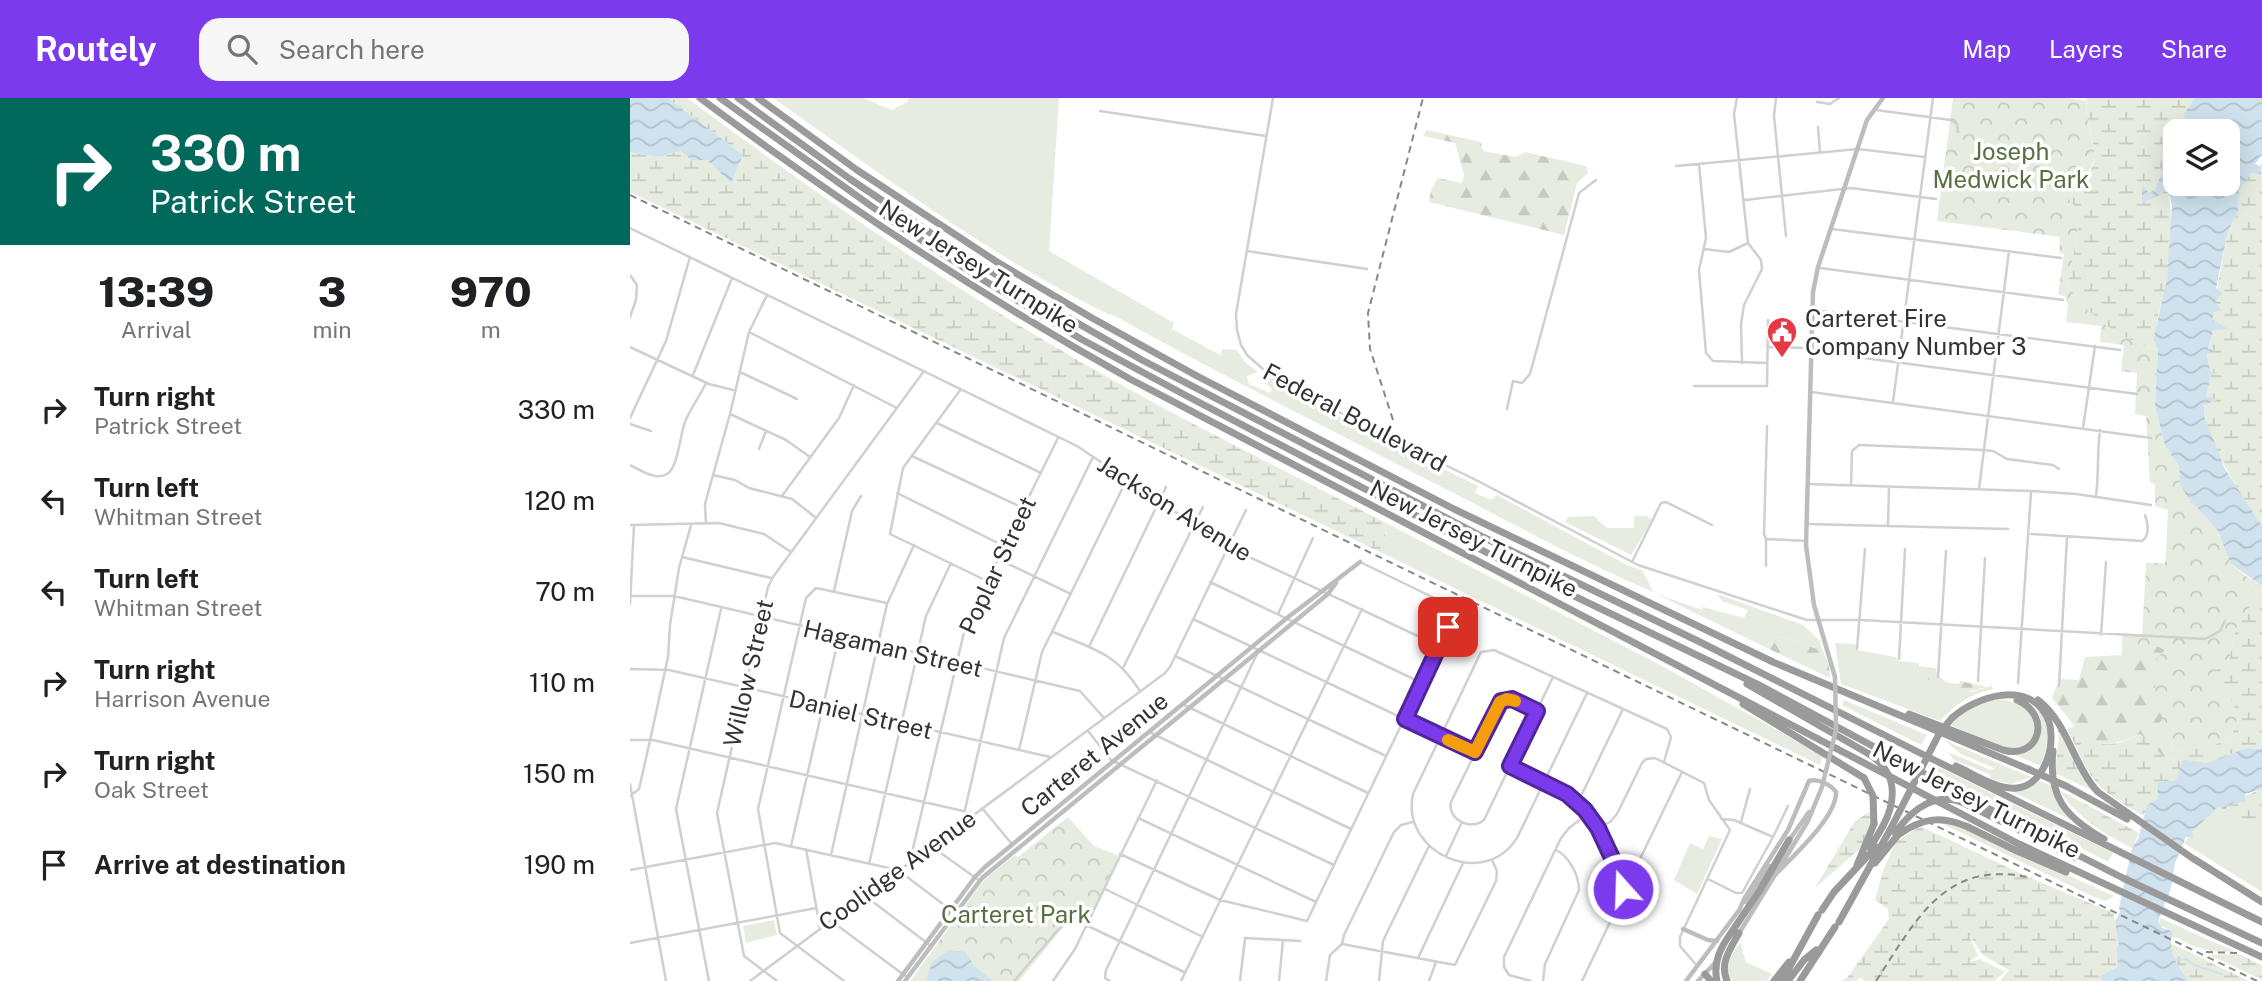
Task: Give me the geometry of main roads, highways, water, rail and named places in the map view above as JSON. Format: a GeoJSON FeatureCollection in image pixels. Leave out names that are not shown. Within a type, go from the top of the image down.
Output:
{"type":"FeatureCollection","features":[{"type":"Feature","properties":{"kind":"highway","name":"New Jersey Turnpike"},"geometry":{"type":"LineString","coordinates":[[700,98],[888,233],[989,298],[1170,401],[2072,872],[2262,957]]}},
{"type":"Feature","properties":{"kind":"highway","name":"New Jersey Turnpike"},"geometry":{"type":"LineString","coordinates":[[720,98],[895,223],[1081,339],[1522,571],[1806,709],[2109,871],[2262,943]]}},
{"type":"Feature","properties":{"kind":"highway","name":"New Jersey Turnpike"},"geometry":{"type":"LineString","coordinates":[[738,98],[929,232],[1032,297],[1130,354],[1455,523],[2115,847]]}},
{"type":"Feature","properties":{"kind":"highway","name":"New Jersey Turnpike"},"geometry":{"type":"LineString","coordinates":[[758,98],[857,170],[967,243],[1147,349],[1454,509],[1751,652],[2028,769],[2125,815]]}},
{"type":"Feature","properties":{"kind":"highway"},"geometry":{"type":"LineString","coordinates":[[1729,671],[1741,681],[1869,754],[1884,766],[1893,783],[1891,831],[1837,925],[1800,981]]}},
{"type":"Feature","properties":{"kind":"highway"},"geometry":{"type":"LineString","coordinates":[[1863,881],[1882,853],[1933,739],[1950,717],[1968,701],[2008,691],[2023,693],[2044,705],[2058,722],[2093,786],[2125,815],[2262,902]]}},
{"type":"Feature","properties":{"kind":"highway"},"geometry":{"type":"LineString","coordinates":[[1843,692],[2003,750],[2018,751],[2028,747],[2037,734],[2038,724],[2034,712],[2014,699],[1992,696]]}},
{"type":"Feature","properties":{"kind":"highway"},"geometry":{"type":"LineString","coordinates":[[1729,693],[1759,715],[1864,778],[1873,796],[1874,824],[1856,869]]}},
{"type":"Feature","properties":{"kind":"highway"},"geometry":{"type":"LineString","coordinates":[[1882,734],[2001,786],[2025,786],[2040,774],[2046,761],[2050,731],[2047,718],[2035,704],[2021,697],[1992,696],[1950,717]]}},
{"type":"Feature","properties":{"kind":"highway"},"geometry":{"type":"LineString","coordinates":[[2044,705],[2051,716],[2054,730],[2051,778],[2064,807],[2115,847],[2262,922]]}},
{"type":"Feature","properties":{"kind":"highway"},"geometry":{"type":"LineString","coordinates":[[1782,981],[1834,892],[1891,831],[1926,803],[1951,799],[1966,804],[2017,831],[2109,871]]}},
{"type":"Feature","properties":{"kind":"highway"},"geometry":{"type":"LineString","coordinates":[[1891,831],[1934,818],[1952,820],[2029,857],[2072,872]]}},
{"type":"Feature","properties":{"kind":"highway"},"geometry":{"type":"LineString","coordinates":[[1727,981],[1724,974],[1725,962],[1735,933],[1789,840]]}},
{"type":"Feature","properties":{"kind":"highway"},"geometry":{"type":"LineString","coordinates":[[1717,981],[1716,963],[1722,946],[1735,933]]}},
{"type":"Feature","properties":{"kind":"highway"},"geometry":{"type":"LineString","coordinates":[[1788,981],[1804,960],[1823,944]]}},
{"type":"Feature","properties":{"kind":"highway"},"geometry":{"type":"LineString","coordinates":[[1774,981],[1798,951]]}},
{"type":"Feature","properties":{"kind":"highway"},"geometry":{"type":"LineString","coordinates":[[1705,974],[1711,981]]}},
{"type":"Feature","properties":{"kind":"main road"},"geometry":{"type":"LineString","coordinates":[[1698,981],[1776,874],[1808,821],[1822,787],[1836,730],[1835,677],[1813,598],[1806,541],[1814,284],[1867,120],[1883,98]]}},
{"type":"Feature","properties":{"kind":"main road","name":"Carteret Avenue"},"geometry":{"type":"LineString","coordinates":[[898,981],[905,978],[932,946],[977,879],[1048,825],[1114,761],[1182,704],[1360,562]]}},
{"type":"Feature","properties":{"kind":"main road","name":"Carteret Avenue"},"geometry":{"type":"LineString","coordinates":[[905,978],[926,942],[951,909],[1012,844],[1122,764],[1328,594],[1339,579]]}},
{"type":"Feature","properties":{"kind":"main road"},"geometry":{"type":"LineString","coordinates":[[1738,911],[1788,830],[1808,783],[1816,780],[1832,788],[1836,792],[1836,798],[1824,820],[1776,874]]}},
{"type":"Feature","properties":{"kind":"main road"},"geometry":{"type":"LineString","coordinates":[[1686,981],[1815,803]]}},
{"type":"Feature","properties":{"kind":"main road"},"geometry":{"type":"LineString","coordinates":[[1683,929],[1717,941]]}},
{"type":"Feature","properties":{"kind":"main road"},"geometry":{"type":"LineString","coordinates":[[1698,967],[1705,974]]}},
{"type":"Feature","properties":{"kind":"water"},"geometry":{"type":"Polygon","coordinates":[[[630,98],[668,98],[743,155],[731,183],[707,160],[691,160],[681,151],[657,157],[630,152],[630,98]]]}},
{"type":"Feature","properties":{"kind":"water"},"geometry":{"type":"Polygon","coordinates":[[[2195,98],[2262,98],[2262,155],[2255,164],[2260,166],[2262,162],[2261,174],[2251,173],[2240,190],[2240,119],[2182,119],[2195,98]]]}},
{"type":"Feature","properties":{"kind":"water"},"geometry":{"type":"Polygon","coordinates":[[[2163,169],[2162,194],[2142,203],[2142,184],[2149,193],[2155,190],[2163,169]]]}},
{"type":"Feature","properties":{"kind":"water"},"geometry":{"type":"Polygon","coordinates":[[[2170,196],[2239,196],[2238,212],[2228,231],[2216,288],[2222,293],[2215,302],[2221,310],[2214,312],[2212,320],[2229,329],[2213,330],[2208,349],[2215,350],[2207,354],[2210,371],[2218,374],[2211,375],[2206,396],[2217,400],[2204,405],[2205,418],[2225,469],[2262,526],[2262,586],[2230,563],[2218,531],[2188,498],[2180,485],[2179,466],[2165,446],[2155,406],[2158,350],[2154,337],[2167,279],[2172,206],[2170,196]]]}},
{"type":"Feature","properties":{"kind":"water"},"geometry":{"type":"Polygon","coordinates":[[[2247,748],[2262,749],[2262,789],[2245,794],[2245,802],[2226,804],[2228,810],[2218,807],[2192,832],[2193,837],[2186,837],[2175,863],[2171,888],[2158,921],[2162,928],[2173,931],[2172,951],[2189,981],[2102,981],[2099,977],[2118,967],[2119,945],[2115,921],[2120,912],[2132,848],[2138,839],[2147,805],[2157,799],[2158,782],[2176,780],[2183,759],[2206,763],[2247,748]]]}},
{"type":"Feature","properties":{"kind":"water"},"geometry":{"type":"Polygon","coordinates":[[[949,950],[966,952],[974,966],[993,981],[926,981],[932,962],[949,950]]]}},
{"type":"Feature","properties":{"kind":"waterway"},"geometry":{"type":"LineString","coordinates":[[2174,960],[2186,959],[2194,965],[2222,974]]}},
{"type":"Feature","properties":{"kind":"railway"},"geometry":{"type":"LineString","coordinates":[[1393,420],[1370,349],[1368,313],[1423,98]]}},
{"type":"Feature","properties":{"kind":"railway"},"geometry":{"type":"LineString","coordinates":[[630,195],[2257,981]]}},
{"type":"Feature","properties":{"kind":"railway"},"geometry":{"type":"LineString","coordinates":[[1876,981],[1920,916],[1955,885],[1977,877],[2002,874],[2032,878]]}},
{"type":"Feature","properties":{"kind":"railway"},"geometry":{"type":"LineString","coordinates":[[2206,952],[2237,953]]}},
{"type":"Feature","properties":{"kind":"place","name":"Carteret Fire Company Number 3"},"geometry":{"type":"Point","coordinates":[1782,359]}},
{"type":"Feature","properties":{"kind":"park label","name":"Joseph Medwick Park"},"geometry":{"type":"Point","coordinates":[2011,165]}},
{"type":"Feature","properties":{"kind":"park label","name":"Carteret Park"},"geometry":{"type":"Point","coordinates":[1016,914]}}]}
